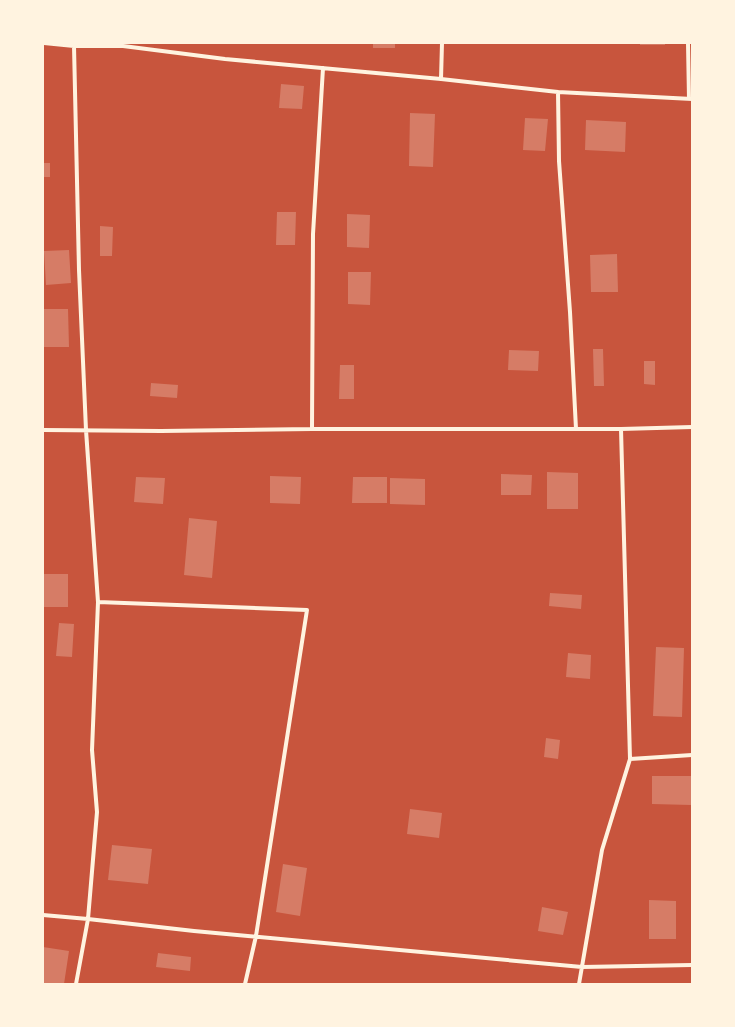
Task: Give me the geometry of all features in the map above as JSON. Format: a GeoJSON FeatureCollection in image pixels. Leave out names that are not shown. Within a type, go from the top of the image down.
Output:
{"type":"FeatureCollection","features":[{"type":"Feature","properties":{"kind":"street"},"geometry":{"type":"LineString","coordinates":[[44,43],[74,46],[123,45],[225,59],[441,79],[558,92],[691,99],[688,43]]}},
{"type":"Feature","properties":{"kind":"street"},"geometry":{"type":"LineString","coordinates":[[441,79],[442,43]]}},
{"type":"Feature","properties":{"kind":"street"},"geometry":{"type":"LineString","coordinates":[[74,46],[79,270],[86,430],[98,602],[92,750],[97,812],[88,919],[76,984]]}},
{"type":"Feature","properties":{"kind":"street"},"geometry":{"type":"LineString","coordinates":[[312,429],[313,234],[323,68]]}},
{"type":"Feature","properties":{"kind":"street"},"geometry":{"type":"LineString","coordinates":[[558,92],[559,161],[570,312],[576,429]]}},
{"type":"Feature","properties":{"kind":"street"},"geometry":{"type":"LineString","coordinates":[[43,430],[161,431],[312,429],[621,429],[692,427]]}},
{"type":"Feature","properties":{"kind":"street"},"geometry":{"type":"LineString","coordinates":[[579,984],[602,850],[630,759],[621,429]]}},
{"type":"Feature","properties":{"kind":"street"},"geometry":{"type":"LineString","coordinates":[[98,602],[307,610],[256,936],[245,984]]}},
{"type":"Feature","properties":{"kind":"street"},"geometry":{"type":"LineString","coordinates":[[630,759],[692,755]]}},
{"type":"Feature","properties":{"kind":"street"},"geometry":{"type":"LineString","coordinates":[[43,915],[194,931],[582,967],[692,965]]}},
{"type":"Feature","properties":{"kind":"building"},"geometry":{"type":"Polygon","coordinates":[[[373,43],[395,43],[395,48],[373,48],[373,43]]]}},
{"type":"Feature","properties":{"kind":"building"},"geometry":{"type":"Polygon","coordinates":[[[640,43],[665,43],[665,45],[640,45],[640,43]]]}},
{"type":"Feature","properties":{"kind":"building"},"geometry":{"type":"Polygon","coordinates":[[[281,84],[304,86],[302,109],[279,108],[281,84]]]}},
{"type":"Feature","properties":{"kind":"building"},"geometry":{"type":"Polygon","coordinates":[[[410,113],[435,114],[433,167],[409,166],[410,113]]]}},
{"type":"Feature","properties":{"kind":"building"},"geometry":{"type":"Polygon","coordinates":[[[525,118],[548,119],[545,151],[523,150],[525,118]]]}},
{"type":"Feature","properties":{"kind":"building"},"geometry":{"type":"Polygon","coordinates":[[[586,120],[626,122],[625,152],[585,150],[586,120]]]}},
{"type":"Feature","properties":{"kind":"building"},"geometry":{"type":"Polygon","coordinates":[[[43,163],[50,163],[50,177],[43,177],[43,163]]]}},
{"type":"Feature","properties":{"kind":"building"},"geometry":{"type":"Polygon","coordinates":[[[277,212],[296,212],[295,245],[276,245],[277,212]]]}},
{"type":"Feature","properties":{"kind":"building"},"geometry":{"type":"Polygon","coordinates":[[[347,214],[370,215],[369,248],[347,247],[347,214]]]}},
{"type":"Feature","properties":{"kind":"building"},"geometry":{"type":"Polygon","coordinates":[[[100,226],[113,227],[112,256],[100,256],[100,226]]]}},
{"type":"Feature","properties":{"kind":"building"},"geometry":{"type":"Polygon","coordinates":[[[69,250],[71,283],[46,285],[44,251],[69,250]]]}},
{"type":"Feature","properties":{"kind":"building"},"geometry":{"type":"Polygon","coordinates":[[[617,254],[618,292],[591,292],[590,255],[617,254]]]}},
{"type":"Feature","properties":{"kind":"building"},"geometry":{"type":"Polygon","coordinates":[[[348,272],[371,272],[370,305],[348,304],[348,272]]]}},
{"type":"Feature","properties":{"kind":"building"},"geometry":{"type":"Polygon","coordinates":[[[43,309],[68,309],[69,347],[43,347],[43,309]]]}},
{"type":"Feature","properties":{"kind":"building"},"geometry":{"type":"Polygon","coordinates":[[[593,349],[603,349],[604,386],[594,386],[593,349]]]}},
{"type":"Feature","properties":{"kind":"building"},"geometry":{"type":"Polygon","coordinates":[[[509,350],[539,351],[538,371],[508,370],[509,350]]]}},
{"type":"Feature","properties":{"kind":"building"},"geometry":{"type":"Polygon","coordinates":[[[644,361],[655,361],[655,385],[644,384],[644,361]]]}},
{"type":"Feature","properties":{"kind":"building"},"geometry":{"type":"Polygon","coordinates":[[[340,365],[354,365],[354,399],[339,399],[340,365]]]}},
{"type":"Feature","properties":{"kind":"building"},"geometry":{"type":"Polygon","coordinates":[[[151,383],[178,385],[177,398],[150,396],[151,383]]]}},
{"type":"Feature","properties":{"kind":"building"},"geometry":{"type":"Polygon","coordinates":[[[547,472],[578,473],[578,509],[547,509],[547,472]]]}},
{"type":"Feature","properties":{"kind":"building"},"geometry":{"type":"Polygon","coordinates":[[[501,474],[532,475],[531,495],[501,495],[501,474]]]}},
{"type":"Feature","properties":{"kind":"building"},"geometry":{"type":"Polygon","coordinates":[[[270,476],[301,477],[300,504],[270,503],[270,476]]]}},
{"type":"Feature","properties":{"kind":"building"},"geometry":{"type":"Polygon","coordinates":[[[136,477],[165,478],[163,504],[134,502],[136,477]]]}},
{"type":"Feature","properties":{"kind":"building"},"geometry":{"type":"Polygon","coordinates":[[[353,477],[387,477],[387,503],[352,503],[353,477]]]}},
{"type":"Feature","properties":{"kind":"building"},"geometry":{"type":"Polygon","coordinates":[[[390,478],[425,479],[425,505],[390,504],[390,478]]]}},
{"type":"Feature","properties":{"kind":"building"},"geometry":{"type":"Polygon","coordinates":[[[189,518],[217,521],[212,578],[184,575],[189,518]]]}},
{"type":"Feature","properties":{"kind":"building"},"geometry":{"type":"Polygon","coordinates":[[[43,574],[68,574],[68,607],[43,607],[43,574]]]}},
{"type":"Feature","properties":{"kind":"building"},"geometry":{"type":"Polygon","coordinates":[[[550,593],[582,595],[581,609],[549,606],[550,593]]]}},
{"type":"Feature","properties":{"kind":"building"},"geometry":{"type":"Polygon","coordinates":[[[59,623],[74,624],[72,657],[56,656],[59,623]]]}},
{"type":"Feature","properties":{"kind":"building"},"geometry":{"type":"Polygon","coordinates":[[[656,647],[684,648],[682,717],[653,716],[656,647]]]}},
{"type":"Feature","properties":{"kind":"building"},"geometry":{"type":"Polygon","coordinates":[[[568,653],[591,655],[590,679],[566,677],[568,653]]]}},
{"type":"Feature","properties":{"kind":"building"},"geometry":{"type":"Polygon","coordinates":[[[546,738],[560,740],[558,759],[544,757],[546,738]]]}},
{"type":"Feature","properties":{"kind":"building"},"geometry":{"type":"Polygon","coordinates":[[[652,776],[691,776],[691,805],[652,804],[652,776]]]}},
{"type":"Feature","properties":{"kind":"building"},"geometry":{"type":"Polygon","coordinates":[[[410,809],[442,813],[439,838],[407,834],[410,809]]]}},
{"type":"Feature","properties":{"kind":"building"},"geometry":{"type":"Polygon","coordinates":[[[112,845],[152,849],[148,884],[108,880],[112,845]]]}},
{"type":"Feature","properties":{"kind":"building"},"geometry":{"type":"Polygon","coordinates":[[[283,864],[307,868],[300,916],[276,912],[283,864]]]}},
{"type":"Feature","properties":{"kind":"building"},"geometry":{"type":"Polygon","coordinates":[[[649,900],[676,901],[676,939],[649,939],[649,900]]]}},
{"type":"Feature","properties":{"kind":"building"},"geometry":{"type":"Polygon","coordinates":[[[542,907],[568,912],[563,935],[538,931],[542,907]]]}},
{"type":"Feature","properties":{"kind":"building"},"geometry":{"type":"Polygon","coordinates":[[[43,947],[69,951],[64,984],[43,984],[43,947]]]}},
{"type":"Feature","properties":{"kind":"building"},"geometry":{"type":"Polygon","coordinates":[[[158,953],[191,957],[190,971],[156,967],[158,953]]]}}]}
